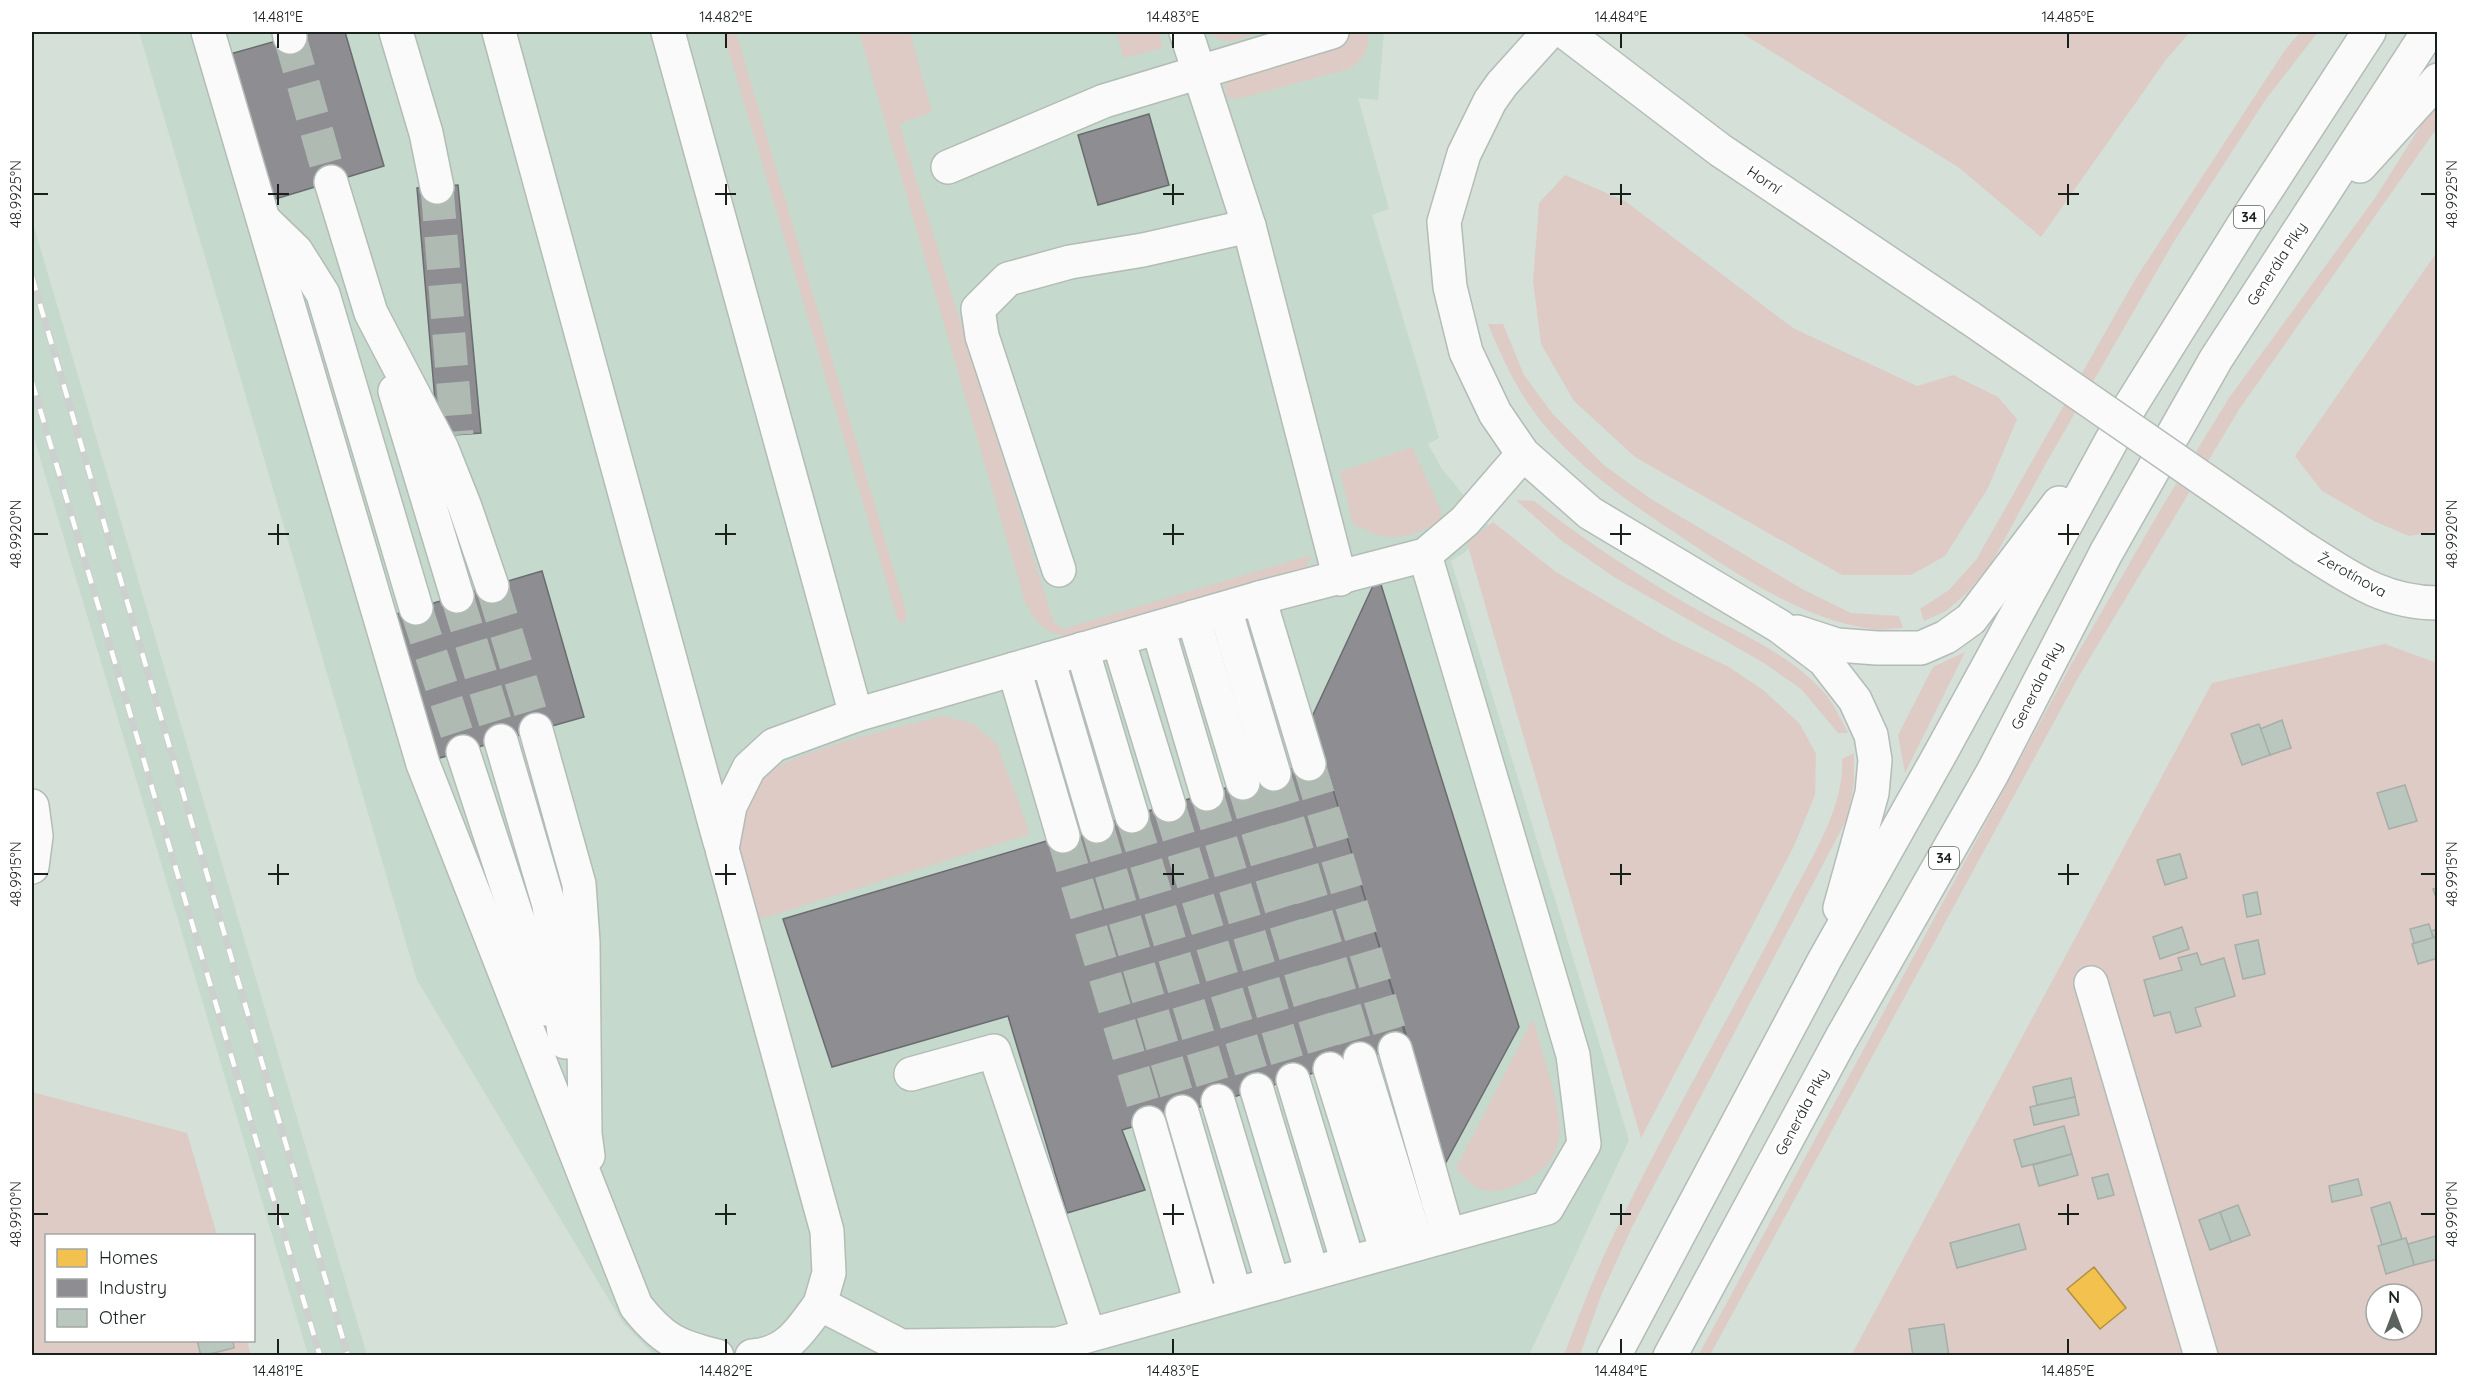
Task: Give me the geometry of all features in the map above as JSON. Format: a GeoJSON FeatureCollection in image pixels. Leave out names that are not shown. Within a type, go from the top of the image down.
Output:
{"type":"FeatureCollection","features":[{"type":"Feature","properties":{"kind":"main road"},"geometry":{"type":"LineString","coordinates":[[208,32],[423,764],[636,1306],[655,1330],[688,1349],[717,1356]]}},
{"type":"Feature","properties":{"kind":"main road"},"geometry":{"type":"LineString","coordinates":[[396,32],[426,133],[437,187]]}},
{"type":"Feature","properties":{"kind":"main road"},"geometry":{"type":"LineString","coordinates":[[499,32],[827,1231],[829,1273],[820,1304],[794,1340],[764,1355],[752,1356]]}},
{"type":"Feature","properties":{"kind":"main road"},"geometry":{"type":"LineString","coordinates":[[668,32],[855,715]]}},
{"type":"Feature","properties":{"kind":"main road"},"geometry":{"type":"LineString","coordinates":[[1186,32],[1249,226],[1340,579]]}},
{"type":"Feature","properties":{"kind":"main road"},"geometry":{"type":"LineString","coordinates":[[948,166],[1104,101],[1332,32]]}},
{"type":"Feature","properties":{"kind":"main road"},"geometry":{"type":"LineString","coordinates":[[1549,32],[1502,84],[1490,101],[1464,154],[1444,222],[1450,287],[1466,352],[1495,413],[1523,454],[1590,513],[1779,626],[1824,660],[1855,700],[1871,735],[1875,760],[1872,793],[1825,959]]}},
{"type":"Feature","properties":{"kind":"main road","name":"Horní"},"geometry":{"type":"LineString","coordinates":[[1565,32],[1720,150],[1970,318],[2303,548]]}},
{"type":"Feature","properties":{"kind":"main road","name":"34"},"geometry":{"type":"LineString","coordinates":[[1614,1356],[1825,959],[1945,746],[2131,405],[2244,224],[2369,32]]}},
{"type":"Feature","properties":{"kind":"main road","name":"Generála Píky"},"geometry":{"type":"LineString","coordinates":[[1670,1356],[1841,1039],[1992,772],[2106,553],[2216,359],[2428,32]]}},
{"type":"Feature","properties":{"kind":"main road"},"geometry":{"type":"LineString","coordinates":[[2285,250],[2438,80]]}},
{"type":"Feature","properties":{"kind":"main road"},"geometry":{"type":"LineString","coordinates":[[331,182],[457,596]]}},
{"type":"Feature","properties":{"kind":"main road"},"geometry":{"type":"LineString","coordinates":[[264,220],[296,251],[323,294],[416,608]]}},
{"type":"Feature","properties":{"kind":"main road"},"geometry":{"type":"LineString","coordinates":[[1059,570],[982,336],[978,309],[1008,279],[1070,262],[1143,250],[1249,226]]}},
{"type":"Feature","properties":{"kind":"main road"},"geometry":{"type":"LineString","coordinates":[[371,313],[442,449],[492,586]]}},
{"type":"Feature","properties":{"kind":"main road"},"geometry":{"type":"LineString","coordinates":[[1779,626],[1837,645],[1877,648],[1921,648],[1946,637],[1971,619],[2131,405]]}},
{"type":"Feature","properties":{"kind":"main road"},"geometry":{"type":"LineString","coordinates":[[457,435],[465,507]]}},
{"type":"Feature","properties":{"kind":"main road"},"geometry":{"type":"LineString","coordinates":[[722,849],[730,806],[749,768],[774,745],[855,715],[1259,598],[1340,579],[1425,555],[1465,521],[1523,454]]}},
{"type":"Feature","properties":{"kind":"main road","name":"Žerotínova"},"geometry":{"type":"LineString","coordinates":[[2303,548],[2381,594],[2413,603],[2438,603]]}},
{"type":"Feature","properties":{"kind":"main road"},"geometry":{"type":"LineString","coordinates":[[820,1304],[901,1346],[1058,1344],[1547,1208],[1584,1144],[1573,1055],[1425,555]]}},
{"type":"Feature","properties":{"kind":"main road"},"geometry":{"type":"LineString","coordinates":[[1259,598],[1309,764]]}},
{"type":"Feature","properties":{"kind":"main road"},"geometry":{"type":"LineString","coordinates":[[1225,609],[1274,774]]}},
{"type":"Feature","properties":{"kind":"main road"},"geometry":{"type":"LineString","coordinates":[[1193,617],[1244,783]]}},
{"type":"Feature","properties":{"kind":"main road"},"geometry":{"type":"LineString","coordinates":[[1158,628],[1207,794]]}},
{"type":"Feature","properties":{"kind":"main road"},"geometry":{"type":"LineString","coordinates":[[1118,639],[1169,805]]}},
{"type":"Feature","properties":{"kind":"main road"},"geometry":{"type":"LineString","coordinates":[[1082,649],[1132,816]]}},
{"type":"Feature","properties":{"kind":"main road"},"geometry":{"type":"LineString","coordinates":[[1048,659],[1097,826]]}},
{"type":"Feature","properties":{"kind":"main road"},"geometry":{"type":"LineString","coordinates":[[1014,669],[1063,836]]}},
{"type":"Feature","properties":{"kind":"main road"},"geometry":{"type":"LineString","coordinates":[[536,730],[579,884],[583,942],[585,1134]]}},
{"type":"Feature","properties":{"kind":"main road"},"geometry":{"type":"LineString","coordinates":[[501,741],[549,905],[567,1070]]}},
{"type":"Feature","properties":{"kind":"main road"},"geometry":{"type":"LineString","coordinates":[[463,752],[567,1070],[585,1134],[596,1206]]}},
{"type":"Feature","properties":{"kind":"main road"},"geometry":{"type":"LineString","coordinates":[[32,806],[36,836],[32,867]]}},
{"type":"Feature","properties":{"kind":"main road"},"geometry":{"type":"LineString","coordinates":[[2091,983],[2201,1356]]}},
{"type":"Feature","properties":{"kind":"main road"},"geometry":{"type":"LineString","coordinates":[[1395,1049],[1448,1235]]}},
{"type":"Feature","properties":{"kind":"main road"},"geometry":{"type":"LineString","coordinates":[[910,1074],[994,1051],[1089,1335]]}},
{"type":"Feature","properties":{"kind":"main road"},"geometry":{"type":"LineString","coordinates":[[1345,1064],[1402,1248]]}},
{"type":"Feature","properties":{"kind":"main road"},"geometry":{"type":"LineString","coordinates":[[1293,1080],[1348,1263]]}},
{"type":"Feature","properties":{"kind":"main road"},"geometry":{"type":"LineString","coordinates":[[1257,1090],[1312,1273]]}},
{"type":"Feature","properties":{"kind":"main road"},"geometry":{"type":"LineString","coordinates":[[1218,1101],[1273,1284]]}},
{"type":"Feature","properties":{"kind":"main road"},"geometry":{"type":"LineString","coordinates":[[1182,1112],[1234,1294]]}},
{"type":"Feature","properties":{"kind":"main road"},"geometry":{"type":"LineString","coordinates":[[1149,1123],[1201,1304]]}},
{"type":"Feature","properties":{"kind":"shaded area"},"geometry":{"type":"Polygon","coordinates":[[[139,32],[1384,32],[1378,100],[1358,98],[1389,209],[1372,215],[1439,438],[1428,444],[1442,469],[1490,527],[1464,553],[1451,561],[1629,1140],[1529,1355],[654,1355],[623,1323],[417,980],[139,32]]]}},
{"type":"Feature","properties":{"kind":"shaded area"},"geometry":{"type":"Polygon","coordinates":[[[723,32],[736,32],[907,615],[905,622],[898,621],[723,32]]]}},
{"type":"Feature","properties":{"kind":"shaded area"},"geometry":{"type":"Polygon","coordinates":[[[859,32],[910,32],[932,112],[899,124],[1053,621],[1063,629],[1311,555],[1307,566],[1298,572],[1075,636],[1050,632],[1039,623],[1025,602],[859,32]]]}},
{"type":"Feature","properties":{"kind":"shaded area"},"geometry":{"type":"Polygon","coordinates":[[[1116,32],[1159,32],[1163,48],[1124,58],[1116,32]]]}},
{"type":"Feature","properties":{"kind":"shaded area"},"geometry":{"type":"Polygon","coordinates":[[[1209,32],[1251,32],[1252,35],[1224,41],[1209,32]]]}},
{"type":"Feature","properties":{"kind":"shaded area"},"geometry":{"type":"Polygon","coordinates":[[[1314,32],[1368,32],[1367,49],[1362,58],[1349,69],[1237,99],[1226,97],[1225,84],[1236,74],[1314,32]]]}},
{"type":"Feature","properties":{"kind":"shaded area"},"geometry":{"type":"Polygon","coordinates":[[[1740,32],[2190,32],[2165,61],[2041,237],[1958,167],[1740,32]]]}},
{"type":"Feature","properties":{"kind":"shaded area"},"geometry":{"type":"Polygon","coordinates":[[[2300,32],[2318,32],[2266,99],[2173,243],[1992,562],[1967,593],[1946,611],[1924,621],[1920,609],[1949,590],[1976,560],[2136,278],[2285,50],[2300,32]]]}},
{"type":"Feature","properties":{"kind":"shaded area"},"geometry":{"type":"Polygon","coordinates":[[[2437,100],[2437,128],[2240,408],[2079,676],[1710,1355],[1698,1356],[2071,665],[2159,512],[2229,398],[2375,198],[2437,100]]]}},
{"type":"Feature","properties":{"kind":"shaded area"},"geometry":{"type":"Polygon","coordinates":[[[1565,175],[1625,201],[1793,328],[1917,386],[1953,375],[1998,397],[2017,419],[1988,488],[1945,556],[1911,575],[1842,575],[1635,457],[1574,401],[1541,344],[1533,281],[1539,203],[1565,175]]]}},
{"type":"Feature","properties":{"kind":"shaded area"},"geometry":{"type":"Polygon","coordinates":[[[32,220],[367,1355],[308,1355],[32,431],[32,220]]]}},
{"type":"Feature","properties":{"kind":"shaded area"},"geometry":{"type":"Polygon","coordinates":[[[2437,252],[2437,531],[2409,536],[2376,522],[2322,491],[2295,456],[2437,252]]]}},
{"type":"Feature","properties":{"kind":"shaded area"},"geometry":{"type":"Polygon","coordinates":[[[1488,324],[1503,324],[1524,375],[1552,413],[1605,466],[1651,499],[1804,590],[1851,613],[1899,616],[1903,628],[1876,630],[1846,624],[1795,605],[1724,566],[1629,501],[1581,463],[1541,421],[1515,382],[1488,324]]]}},
{"type":"Feature","properties":{"kind":"shaded area"},"geometry":{"type":"Polygon","coordinates":[[[1412,447],[1442,513],[1439,521],[1416,533],[1396,537],[1376,534],[1353,524],[1340,472],[1412,447]]]}},
{"type":"Feature","properties":{"kind":"shaded area"},"geometry":{"type":"Polygon","coordinates":[[[1516,500],[1534,501],[1590,542],[1648,580],[1792,663],[1826,695],[1848,733],[1838,733],[1801,689],[1764,663],[1614,577],[1562,541],[1516,500]]]}},
{"type":"Feature","properties":{"kind":"shaded area"},"geometry":{"type":"Polygon","coordinates":[[[1493,522],[1556,572],[1670,639],[1729,667],[1762,689],[1800,724],[1816,754],[1815,795],[1794,846],[1641,1138],[1467,543],[1493,522]]]}},
{"type":"Feature","properties":{"kind":"shaded area"},"geometry":{"type":"Polygon","coordinates":[[[2385,644],[2437,663],[2437,1355],[1851,1356],[2212,683],[2385,644]]]}},
{"type":"Feature","properties":{"kind":"shaded area"},"geometry":{"type":"Polygon","coordinates":[[[1965,652],[1905,773],[1898,735],[1933,667],[1965,652]]]}},
{"type":"Feature","properties":{"kind":"shaded area"},"geometry":{"type":"Polygon","coordinates":[[[942,716],[972,723],[997,744],[1030,834],[754,921],[738,866],[735,842],[742,807],[754,784],[768,772],[814,752],[842,742],[942,716]]]}},
{"type":"Feature","properties":{"kind":"shaded area"},"geometry":{"type":"Polygon","coordinates":[[[1854,753],[1854,782],[1848,817],[1632,1227],[1602,1293],[1580,1355],[1564,1355],[1597,1271],[1640,1182],[1815,853],[1838,796],[1842,759],[1854,753]]]}},
{"type":"Feature","properties":{"kind":"shaded area"},"geometry":{"type":"Polygon","coordinates":[[[1533,1019],[1556,1100],[1559,1117],[1557,1145],[1552,1158],[1529,1178],[1502,1190],[1486,1191],[1468,1181],[1456,1168],[1533,1019]]]}},
{"type":"Feature","properties":{"kind":"shaded area"},"geometry":{"type":"Polygon","coordinates":[[[32,1092],[187,1133],[217,1234],[45,1234],[45,1342],[247,1342],[251,1355],[32,1355],[32,1092]]]}},
{"type":"Feature","properties":{"kind":"building: Homes"},"geometry":{"type":"Polygon","coordinates":[[[2094,1267],[2126,1308],[2100,1329],[2067,1289],[2094,1267]]]}},
{"type":"Feature","properties":{"kind":"building: Industry"},"geometry":{"type":"Polygon","coordinates":[[[308,32],[345,32],[384,166],[272,200],[230,54],[308,32]]]}},
{"type":"Feature","properties":{"kind":"building: Industry"},"geometry":{"type":"Polygon","coordinates":[[[1149,114],[1169,185],[1098,205],[1078,135],[1149,114]]]}},
{"type":"Feature","properties":{"kind":"building: Industry"},"geometry":{"type":"Polygon","coordinates":[[[458,185],[481,433],[438,436],[417,188],[458,185]]]}},
{"type":"Feature","properties":{"kind":"building: Industry"},"geometry":{"type":"Polygon","coordinates":[[[542,571],[584,717],[436,759],[393,615],[542,571]]]}},
{"type":"Feature","properties":{"kind":"building: Industry"},"geometry":{"type":"Polygon","coordinates":[[[1378,575],[1519,1027],[1445,1164],[1311,719],[1378,575]]]}},
{"type":"Feature","properties":{"kind":"building: Industry"},"geometry":{"type":"Polygon","coordinates":[[[1324,759],[1408,1045],[1122,1130],[1145,1190],[1067,1213],[1008,1016],[832,1067],[783,919],[1324,759]]]}},
{"type":"Feature","properties":{"kind":"building: Other"},"geometry":{"type":"Polygon","coordinates":[[[2282,720],[2291,748],[2270,755],[2260,729],[2282,720]]]}},
{"type":"Feature","properties":{"kind":"building: Other"},"geometry":{"type":"Polygon","coordinates":[[[2259,724],[2270,755],[2242,765],[2231,734],[2259,724]]]}},
{"type":"Feature","properties":{"kind":"building: Other"},"geometry":{"type":"Polygon","coordinates":[[[2405,785],[2417,821],[2389,829],[2377,793],[2405,785]]]}},
{"type":"Feature","properties":{"kind":"building: Other"},"geometry":{"type":"Polygon","coordinates":[[[2180,854],[2187,878],[2165,885],[2157,860],[2180,854]]]}},
{"type":"Feature","properties":{"kind":"building: Other"},"geometry":{"type":"Polygon","coordinates":[[[2438,888],[2438,903],[2433,889],[2438,888]]]}},
{"type":"Feature","properties":{"kind":"building: Other"},"geometry":{"type":"Polygon","coordinates":[[[2257,892],[2261,914],[2247,917],[2243,895],[2257,892]]]}},
{"type":"Feature","properties":{"kind":"building: Other"},"geometry":{"type":"Polygon","coordinates":[[[2429,924],[2433,938],[2414,943],[2410,929],[2429,924]]]}},
{"type":"Feature","properties":{"kind":"building: Other"},"geometry":{"type":"Polygon","coordinates":[[[2182,927],[2189,949],[2160,959],[2153,937],[2182,927]]]}},
{"type":"Feature","properties":{"kind":"building: Other"},"geometry":{"type":"Polygon","coordinates":[[[2438,929],[2438,945],[2431,931],[2438,929]]]}},
{"type":"Feature","properties":{"kind":"building: Other"},"geometry":{"type":"Polygon","coordinates":[[[2435,937],[2438,958],[2418,964],[2412,944],[2435,937]]]}},
{"type":"Feature","properties":{"kind":"building: Other"},"geometry":{"type":"Polygon","coordinates":[[[2258,940],[2265,974],[2243,979],[2235,945],[2258,940]]]}},
{"type":"Feature","properties":{"kind":"building: Other"},"geometry":{"type":"Polygon","coordinates":[[[2197,953],[2201,965],[2224,958],[2235,996],[2195,1008],[2201,1026],[2176,1033],[2170,1012],[2154,1016],[2144,980],[2182,970],[2178,958],[2197,953]]]}},
{"type":"Feature","properties":{"kind":"building: Other"},"geometry":{"type":"Polygon","coordinates":[[[2071,1078],[2075,1097],[2037,1105],[2033,1087],[2071,1078]]]}},
{"type":"Feature","properties":{"kind":"building: Other"},"geometry":{"type":"Polygon","coordinates":[[[2075,1097],[2079,1115],[2034,1125],[2030,1107],[2075,1097]]]}},
{"type":"Feature","properties":{"kind":"building: Other"},"geometry":{"type":"Polygon","coordinates":[[[2064,1126],[2072,1154],[2022,1167],[2014,1140],[2064,1126]]]}},
{"type":"Feature","properties":{"kind":"building: Other"},"geometry":{"type":"Polygon","coordinates":[[[2072,1154],[2078,1175],[2039,1186],[2033,1165],[2072,1154]]]}},
{"type":"Feature","properties":{"kind":"building: Other"},"geometry":{"type":"Polygon","coordinates":[[[2108,1174],[2114,1195],[2098,1199],[2092,1178],[2108,1174]]]}},
{"type":"Feature","properties":{"kind":"building: Other"},"geometry":{"type":"Polygon","coordinates":[[[2358,1179],[2362,1195],[2332,1202],[2329,1186],[2358,1179]]]}},
{"type":"Feature","properties":{"kind":"building: Other"},"geometry":{"type":"Polygon","coordinates":[[[2390,1202],[2402,1239],[2382,1245],[2371,1208],[2390,1202]]]}},
{"type":"Feature","properties":{"kind":"building: Other"},"geometry":{"type":"Polygon","coordinates":[[[2238,1205],[2250,1235],[2231,1242],[2220,1212],[2238,1205]]]}},
{"type":"Feature","properties":{"kind":"building: Other"},"geometry":{"type":"Polygon","coordinates":[[[2220,1212],[2231,1242],[2210,1250],[2199,1220],[2220,1212]]]}},
{"type":"Feature","properties":{"kind":"building: Other"},"geometry":{"type":"Polygon","coordinates":[[[2019,1224],[2026,1249],[1957,1268],[1950,1243],[2019,1224]]]}},
{"type":"Feature","properties":{"kind":"building: Other"},"geometry":{"type":"Polygon","coordinates":[[[2436,1236],[2438,1259],[2414,1265],[2408,1244],[2436,1236]]]}},
{"type":"Feature","properties":{"kind":"building: Other"},"geometry":{"type":"Polygon","coordinates":[[[2406,1238],[2414,1265],[2386,1274],[2378,1246],[2406,1238]]]}},
{"type":"Feature","properties":{"kind":"building: Other"},"geometry":{"type":"Polygon","coordinates":[[[1944,1324],[1949,1356],[1913,1356],[1909,1329],[1944,1324]]]}},
{"type":"Feature","properties":{"kind":"building: Other"},"geometry":{"type":"Polygon","coordinates":[[[198,1342],[233,1342],[234,1348],[201,1356],[198,1342]]]}},
{"type":"Feature","properties":{"kind":"tunnel"},"geometry":{"type":"LineString","coordinates":[[290,37],[331,182]]}},
{"type":"Feature","properties":{"kind":"tunnel"},"geometry":{"type":"LineString","coordinates":[[437,187],[457,435]]}},
{"type":"Feature","properties":{"kind":"tunnel"},"geometry":{"type":"LineString","coordinates":[[492,586],[536,730]]}},
{"type":"Feature","properties":{"kind":"tunnel"},"geometry":{"type":"LineString","coordinates":[[457,596],[501,741]]}},
{"type":"Feature","properties":{"kind":"tunnel"},"geometry":{"type":"LineString","coordinates":[[416,608],[463,752]]}},
{"type":"Feature","properties":{"kind":"tunnel"},"geometry":{"type":"LineString","coordinates":[[1309,764],[1395,1049]]}},
{"type":"Feature","properties":{"kind":"tunnel"},"geometry":{"type":"LineString","coordinates":[[1274,774],[1360,1059]]}},
{"type":"Feature","properties":{"kind":"tunnel"},"geometry":{"type":"LineString","coordinates":[[1243,783],[1330,1069]]}},
{"type":"Feature","properties":{"kind":"tunnel"},"geometry":{"type":"LineString","coordinates":[[1207,794],[1293,1080]]}},
{"type":"Feature","properties":{"kind":"tunnel"},"geometry":{"type":"LineString","coordinates":[[1169,805],[1257,1090]]}},
{"type":"Feature","properties":{"kind":"tunnel"},"geometry":{"type":"LineString","coordinates":[[1132,816],[1218,1101]]}},
{"type":"Feature","properties":{"kind":"tunnel"},"geometry":{"type":"LineString","coordinates":[[1097,826],[1182,1112]]}},
{"type":"Feature","properties":{"kind":"tunnel"},"geometry":{"type":"LineString","coordinates":[[1063,836],[1149,1123]]}},
{"type":"Feature","properties":{"kind":"railway"},"geometry":{"type":"LineString","coordinates":[[32,277],[348,1356]]}},
{"type":"Feature","properties":{"kind":"railway"},"geometry":{"type":"LineString","coordinates":[[32,382],[320,1356]]}}]}
